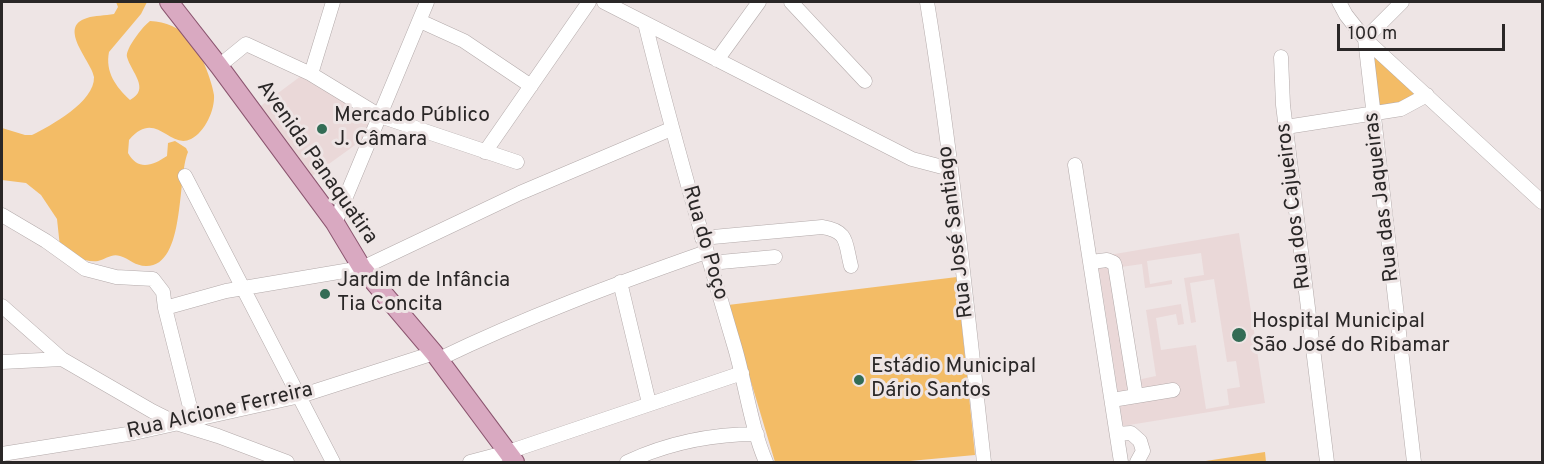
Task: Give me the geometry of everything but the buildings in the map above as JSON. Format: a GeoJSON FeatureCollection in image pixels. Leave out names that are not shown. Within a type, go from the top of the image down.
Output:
{"type":"FeatureCollection","features":[{"type":"Feature","properties":{"kind":"main road","name":"Avenida Panaquatira"},"geometry":{"type":"LineString","coordinates":[[169,2],[335,223],[362,268],[437,356],[512,457]]}},
{"type":"Feature","properties":{"kind":"street"},"geometry":{"type":"LineString","coordinates":[[310,74],[333,2]]}},
{"type":"Feature","properties":{"kind":"street"},"geometry":{"type":"LineString","coordinates":[[335,223],[427,2]]}},
{"type":"Feature","properties":{"kind":"street"},"geometry":{"type":"LineString","coordinates":[[484,152],[589,2]]}},
{"type":"Feature","properties":{"kind":"street"},"geometry":{"type":"LineString","coordinates":[[604,2],[912,159],[950,169]]}},
{"type":"Feature","properties":{"kind":"street"},"geometry":{"type":"LineString","coordinates":[[717,60],[759,2]]}},
{"type":"Feature","properties":{"kind":"street"},"geometry":{"type":"LineString","coordinates":[[791,2],[865,81]]}},
{"type":"Feature","properties":{"kind":"street","name":"Rua José Santiago"},"geometry":{"type":"LineString","coordinates":[[927,2],[937,60],[984,462]]}},
{"type":"Feature","properties":{"kind":"street"},"geometry":{"type":"LineString","coordinates":[[1339,2],[1365,39],[1542,202]]}},
{"type":"Feature","properties":{"kind":"street"},"geometry":{"type":"LineString","coordinates":[[1365,39],[1402,2]]}},
{"type":"Feature","properties":{"kind":"street"},"geometry":{"type":"LineString","coordinates":[[420,21],[464,41],[531,86]]}},
{"type":"Feature","properties":{"kind":"street","name":"Rua do Poço"},"geometry":{"type":"LineString","coordinates":[[645,23],[671,129],[766,462]]}},
{"type":"Feature","properties":{"kind":"street","name":"Rua das Jaqueiras"},"geometry":{"type":"LineString","coordinates":[[1365,39],[1414,462]]}},
{"type":"Feature","properties":{"kind":"street"},"geometry":{"type":"LineString","coordinates":[[219,66],[246,44],[310,74],[380,116],[518,162]]}},
{"type":"Feature","properties":{"kind":"street","name":"Rua dos Cajueiros"},"geometry":{"type":"LineString","coordinates":[[1281,57],[1286,127],[1327,462]]}},
{"type":"Feature","properties":{"kind":"street"},"geometry":{"type":"LineString","coordinates":[[1286,127],[1401,109],[1427,95]]}},
{"type":"Feature","properties":{"kind":"street"},"geometry":{"type":"LineString","coordinates":[[165,308],[243,288],[362,268],[520,193],[671,129]]}},
{"type":"Feature","properties":{"kind":"street"},"geometry":{"type":"LineString","coordinates":[[1075,165],[1121,462]]}},
{"type":"Feature","properties":{"kind":"street"},"geometry":{"type":"LineString","coordinates":[[185,176],[333,462]]}},
{"type":"Feature","properties":{"kind":"street"},"geometry":{"type":"LineString","coordinates":[[2,215],[46,241],[86,269],[116,277],[153,279],[163,292],[194,424],[287,462]]}},
{"type":"Feature","properties":{"kind":"street"},"geometry":{"type":"LineString","coordinates":[[702,238],[822,227],[836,229],[843,235],[851,266]]}},
{"type":"Feature","properties":{"kind":"street","name":"Rua Alcione Ferreira"},"geometry":{"type":"LineString","coordinates":[[2,454],[134,433],[176,423],[194,424],[437,356],[620,282],[708,258],[775,257]]}},
{"type":"Feature","properties":{"kind":"street"},"geometry":{"type":"LineString","coordinates":[[1090,262],[1107,260],[1114,263],[1136,396]]}},
{"type":"Feature","properties":{"kind":"street"},"geometry":{"type":"LineString","coordinates":[[620,282],[649,403]]}},
{"type":"Feature","properties":{"kind":"street"},"geometry":{"type":"LineString","coordinates":[[2,306],[62,359],[176,423]]}},
{"type":"Feature","properties":{"kind":"street"},"geometry":{"type":"LineString","coordinates":[[2,362],[62,359]]}},
{"type":"Feature","properties":{"kind":"street"},"geometry":{"type":"LineString","coordinates":[[470,462],[512,457],[649,403],[742,373]]}},
{"type":"Feature","properties":{"kind":"street"},"geometry":{"type":"LineString","coordinates":[[1112,400],[1173,390]]}},
{"type":"Feature","properties":{"kind":"street"},"geometry":{"type":"LineString","coordinates":[[1117,434],[1131,433],[1140,441],[1143,451],[1137,462]]}},
{"type":"Feature","properties":{"kind":"street"},"geometry":{"type":"LineString","coordinates":[[627,462],[676,443],[710,437],[757,434]]}},
{"type":"Feature","properties":{"kind":"shaded area"},"geometry":{"type":"Polygon","coordinates":[[[116,2],[147,2],[141,14],[109,52],[110,73],[120,90],[130,100],[136,96],[139,86],[127,53],[135,38],[150,21],[172,26],[191,40],[205,66],[214,95],[213,107],[208,120],[201,131],[191,139],[183,141],[147,128],[139,131],[129,140],[128,153],[132,159],[141,164],[151,164],[167,156],[168,143],[175,141],[188,152],[174,237],[168,252],[159,262],[146,266],[117,255],[93,261],[68,252],[60,247],[57,219],[41,195],[26,183],[2,180],[2,128],[32,135],[80,104],[92,86],[94,77],[78,46],[75,29],[78,23],[87,18],[114,14],[118,7],[116,2]]]}},
{"type":"Feature","properties":{"kind":"shaded area"},"geometry":{"type":"Polygon","coordinates":[[[1372,50],[1419,93],[1407,100],[1382,106],[1378,104],[1372,50]]]}},
{"type":"Feature","properties":{"kind":"shaded area","name":"Mercado Público J. Câmara"},"geometry":{"type":"Polygon","coordinates":[[[301,76],[345,99],[372,119],[369,135],[308,179],[258,108],[301,76]]]}},
{"type":"Feature","properties":{"kind":"shaded area","name":"Hospital Municipal São José do Ribamar"},"geometry":{"type":"Polygon","coordinates":[[[1239,233],[1265,403],[1123,426],[1097,257],[1239,233]],[[1201,253],[1147,261],[1150,284],[1172,280],[1172,284],[1145,288],[1142,264],[1121,267],[1137,380],[1156,376],[1146,310],[1181,304],[1184,324],[1178,325],[1176,314],[1156,318],[1161,350],[1196,345],[1206,409],[1229,405],[1227,389],[1240,387],[1236,361],[1227,362],[1214,279],[1190,283],[1196,322],[1191,323],[1184,278],[1204,275],[1201,253]]]}},
{"type":"Feature","properties":{"kind":"shaded area","name":"Estádio Municipal Dário Santos"},"geometry":{"type":"Polygon","coordinates":[[[957,277],[975,455],[899,462],[775,462],[728,305],[957,277]]]}},
{"type":"Feature","properties":{"kind":"shaded area"},"geometry":{"type":"Polygon","coordinates":[[[1265,452],[1266,462],[1199,462],[1265,452]]]}},
{"type":"Feature","properties":{"kind":"place","name":"Mercado Público J. Câmara"},"geometry":{"type":"Point","coordinates":[322,129]}},
{"type":"Feature","properties":{"kind":"place","name":"Jardim de Infância Tia Concita"},"geometry":{"type":"Point","coordinates":[325,294]}},
{"type":"Feature","properties":{"kind":"place","name":"Hospital Municipal São José do Ribamar"},"geometry":{"type":"Point","coordinates":[1239,335]}},
{"type":"Feature","properties":{"kind":"place","name":"Estádio Municipal Dário Santos"},"geometry":{"type":"Point","coordinates":[859,380]}}]}
